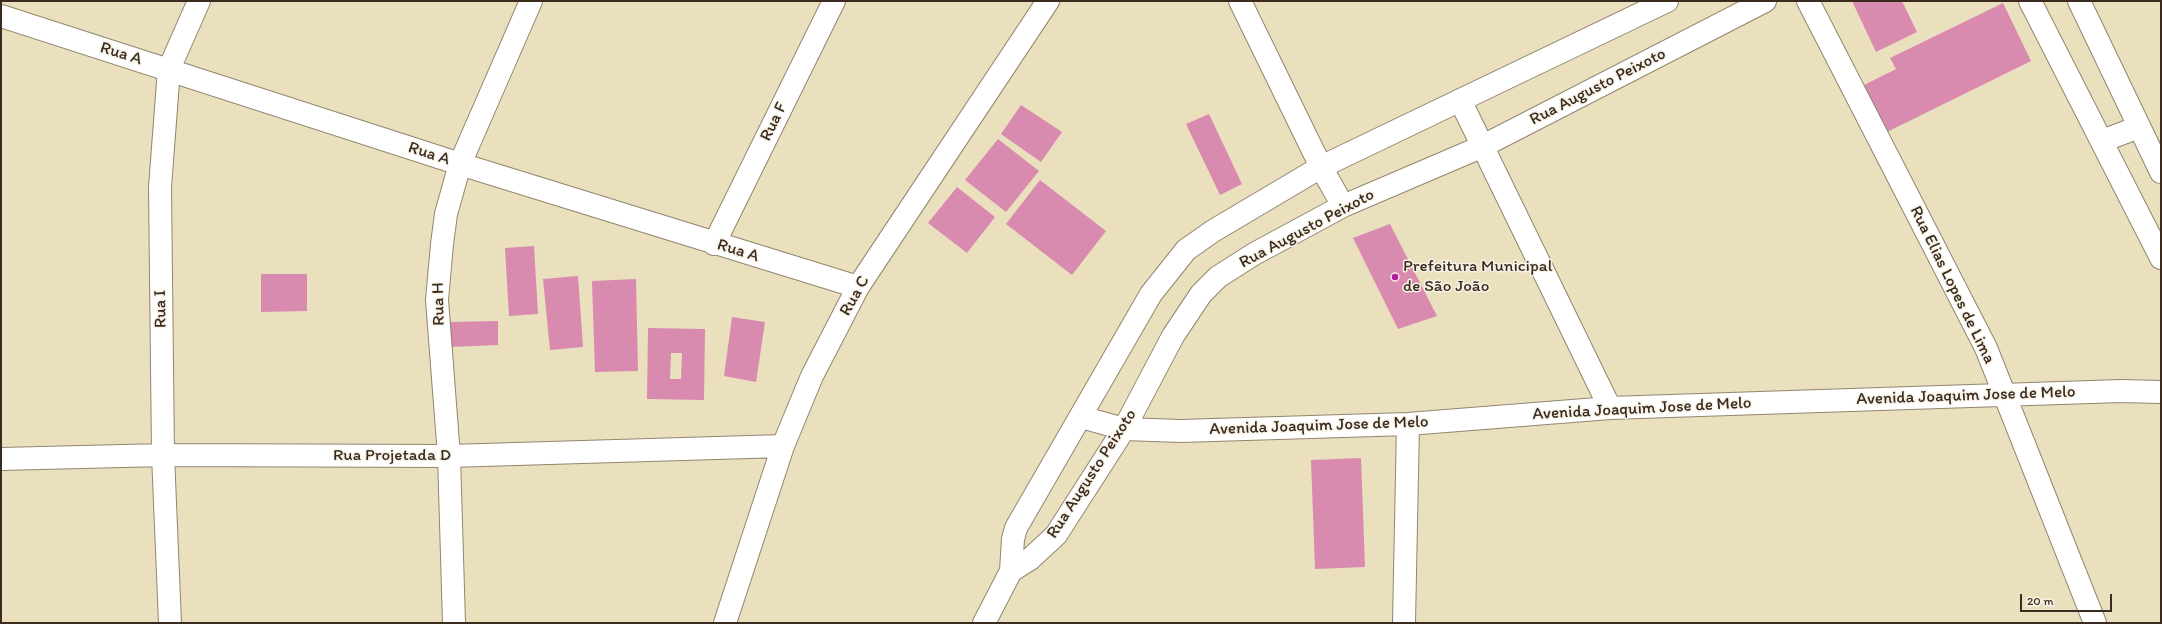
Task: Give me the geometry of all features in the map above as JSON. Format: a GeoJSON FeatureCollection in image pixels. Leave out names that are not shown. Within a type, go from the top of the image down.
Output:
{"type":"FeatureCollection","features":[{"type":"Feature","properties":{"kind":"street","name":"Rua I"},"geometry":{"type":"LineString","coordinates":[[170,623],[163,455],[160,187],[169,69],[199,1]]}},
{"type":"Feature","properties":{"kind":"street","name":"Rua H"},"geometry":{"type":"LineString","coordinates":[[454,623],[450,456],[437,294],[446,214],[460,164],[531,1]]}},
{"type":"Feature","properties":{"kind":"street","name":"Rua F"},"geometry":{"type":"LineString","coordinates":[[714,244],[834,1]]}},
{"type":"Feature","properties":{"kind":"street","name":"Rua C"},"geometry":{"type":"LineString","coordinates":[[725,623],[784,446],[812,376],[858,287],[1048,1]]}},
{"type":"Feature","properties":{"kind":"street"},"geometry":{"type":"LineString","coordinates":[[1240,1],[1321,167],[1343,206]]}},
{"type":"Feature","properties":{"kind":"street","name":"Rua Augusto Peixoto"},"geometry":{"type":"LineString","coordinates":[[1012,571],[1013,539],[1016,528],[1151,294],[1186,250],[1213,231],[1321,167],[1667,1]]}},
{"type":"Feature","properties":{"kind":"street","name":"Rua Augusto Peixoto"},"geometry":{"type":"LineString","coordinates":[[1012,571],[1030,559],[1056,535],[1124,429],[1173,336],[1201,294],[1218,277],[1244,260],[1343,206],[1481,147],[1765,1]]}},
{"type":"Feature","properties":{"kind":"street","name":"Rua Elias Lopes de Lima"},"geometry":{"type":"LineString","coordinates":[[1808,1],[1986,348],[2095,623]]}},
{"type":"Feature","properties":{"kind":"street"},"geometry":{"type":"LineString","coordinates":[[2030,1],[2161,258]]}},
{"type":"Feature","properties":{"kind":"street"},"geometry":{"type":"LineString","coordinates":[[2079,1],[2161,172]]}},
{"type":"Feature","properties":{"kind":"street","name":"Rua A"},"geometry":{"type":"LineString","coordinates":[[1,16],[460,164],[714,244],[858,287]]}},
{"type":"Feature","properties":{"kind":"street"},"geometry":{"type":"LineString","coordinates":[[1460,100],[1481,147],[1610,408]]}},
{"type":"Feature","properties":{"kind":"street"},"geometry":{"type":"LineString","coordinates":[[2102,141],[2140,127]]}},
{"type":"Feature","properties":{"kind":"street","name":"Avenida Joaquim Jose de Melo"},"geometry":{"type":"LineString","coordinates":[[1081,416],[1124,429],[1181,431],[1408,424],[1610,408],[2005,395],[2161,392]]}},
{"type":"Feature","properties":{"kind":"street"},"geometry":{"type":"LineString","coordinates":[[1404,623],[1408,424]]}},
{"type":"Feature","properties":{"kind":"street","name":"Rua Projetada D"},"geometry":{"type":"LineString","coordinates":[[1,459],[163,455],[450,456],[784,446]]}},
{"type":"Feature","properties":{"kind":"street"},"geometry":{"type":"LineString","coordinates":[[984,623],[1012,571]]}},
{"type":"Feature","properties":{"kind":"building"},"geometry":{"type":"Polygon","coordinates":[[[1852,1],[1902,1],[1917,32],[1876,52],[1852,1]]]}},
{"type":"Feature","properties":{"kind":"building"},"geometry":{"type":"Polygon","coordinates":[[[2003,3],[2031,61],[1887,132],[1864,85],[1896,69],[1890,58],[2003,3]]]}},
{"type":"Feature","properties":{"kind":"building"},"geometry":{"type":"Polygon","coordinates":[[[1021,105],[1062,132],[1041,162],[1001,134],[1021,105]]]}},
{"type":"Feature","properties":{"kind":"building"},"geometry":{"type":"Polygon","coordinates":[[[1209,114],[1242,184],[1220,195],[1186,124],[1209,114]]]}},
{"type":"Feature","properties":{"kind":"building"},"geometry":{"type":"Polygon","coordinates":[[[998,139],[1039,171],[1006,212],[965,180],[998,139]]]}},
{"type":"Feature","properties":{"kind":"building"},"geometry":{"type":"Polygon","coordinates":[[[1040,180],[1106,231],[1072,275],[1006,224],[1040,180]]]}},
{"type":"Feature","properties":{"kind":"building"},"geometry":{"type":"Polygon","coordinates":[[[957,187],[995,217],[967,253],[928,223],[957,187]]]}},
{"type":"Feature","properties":{"kind":"building","name":"Prefeitura Municipal de São João"},"geometry":{"type":"Polygon","coordinates":[[[1390,224],[1437,316],[1398,329],[1353,238],[1390,224]]]}},
{"type":"Feature","properties":{"kind":"building"},"geometry":{"type":"Polygon","coordinates":[[[534,246],[538,314],[509,316],[505,248],[534,246]]]}},
{"type":"Feature","properties":{"kind":"building"},"geometry":{"type":"Polygon","coordinates":[[[261,274],[307,274],[307,311],[261,312],[261,274]]]}},
{"type":"Feature","properties":{"kind":"building"},"geometry":{"type":"Polygon","coordinates":[[[578,276],[583,347],[550,350],[543,279],[578,276]]]}},
{"type":"Feature","properties":{"kind":"building"},"geometry":{"type":"Polygon","coordinates":[[[636,279],[638,371],[595,372],[592,281],[636,279]]]}},
{"type":"Feature","properties":{"kind":"building"},"geometry":{"type":"Polygon","coordinates":[[[732,317],[765,322],[756,382],[724,376],[732,317]]]}},
{"type":"Feature","properties":{"kind":"building"},"geometry":{"type":"Polygon","coordinates":[[[498,321],[498,345],[449,347],[449,322],[498,321]]]}},
{"type":"Feature","properties":{"kind":"building"},"geometry":{"type":"Polygon","coordinates":[[[648,328],[705,329],[704,400],[647,399],[648,328]],[[671,353],[670,379],[681,379],[682,353],[671,353]]]}},
{"type":"Feature","properties":{"kind":"building"},"geometry":{"type":"Polygon","coordinates":[[[1361,458],[1365,567],[1315,569],[1311,460],[1361,458]]]}},
{"type":"Feature","properties":{"kind":"place","name":"Prefeitura Municipal de São João"},"geometry":{"type":"Point","coordinates":[1395,277]}}]}
